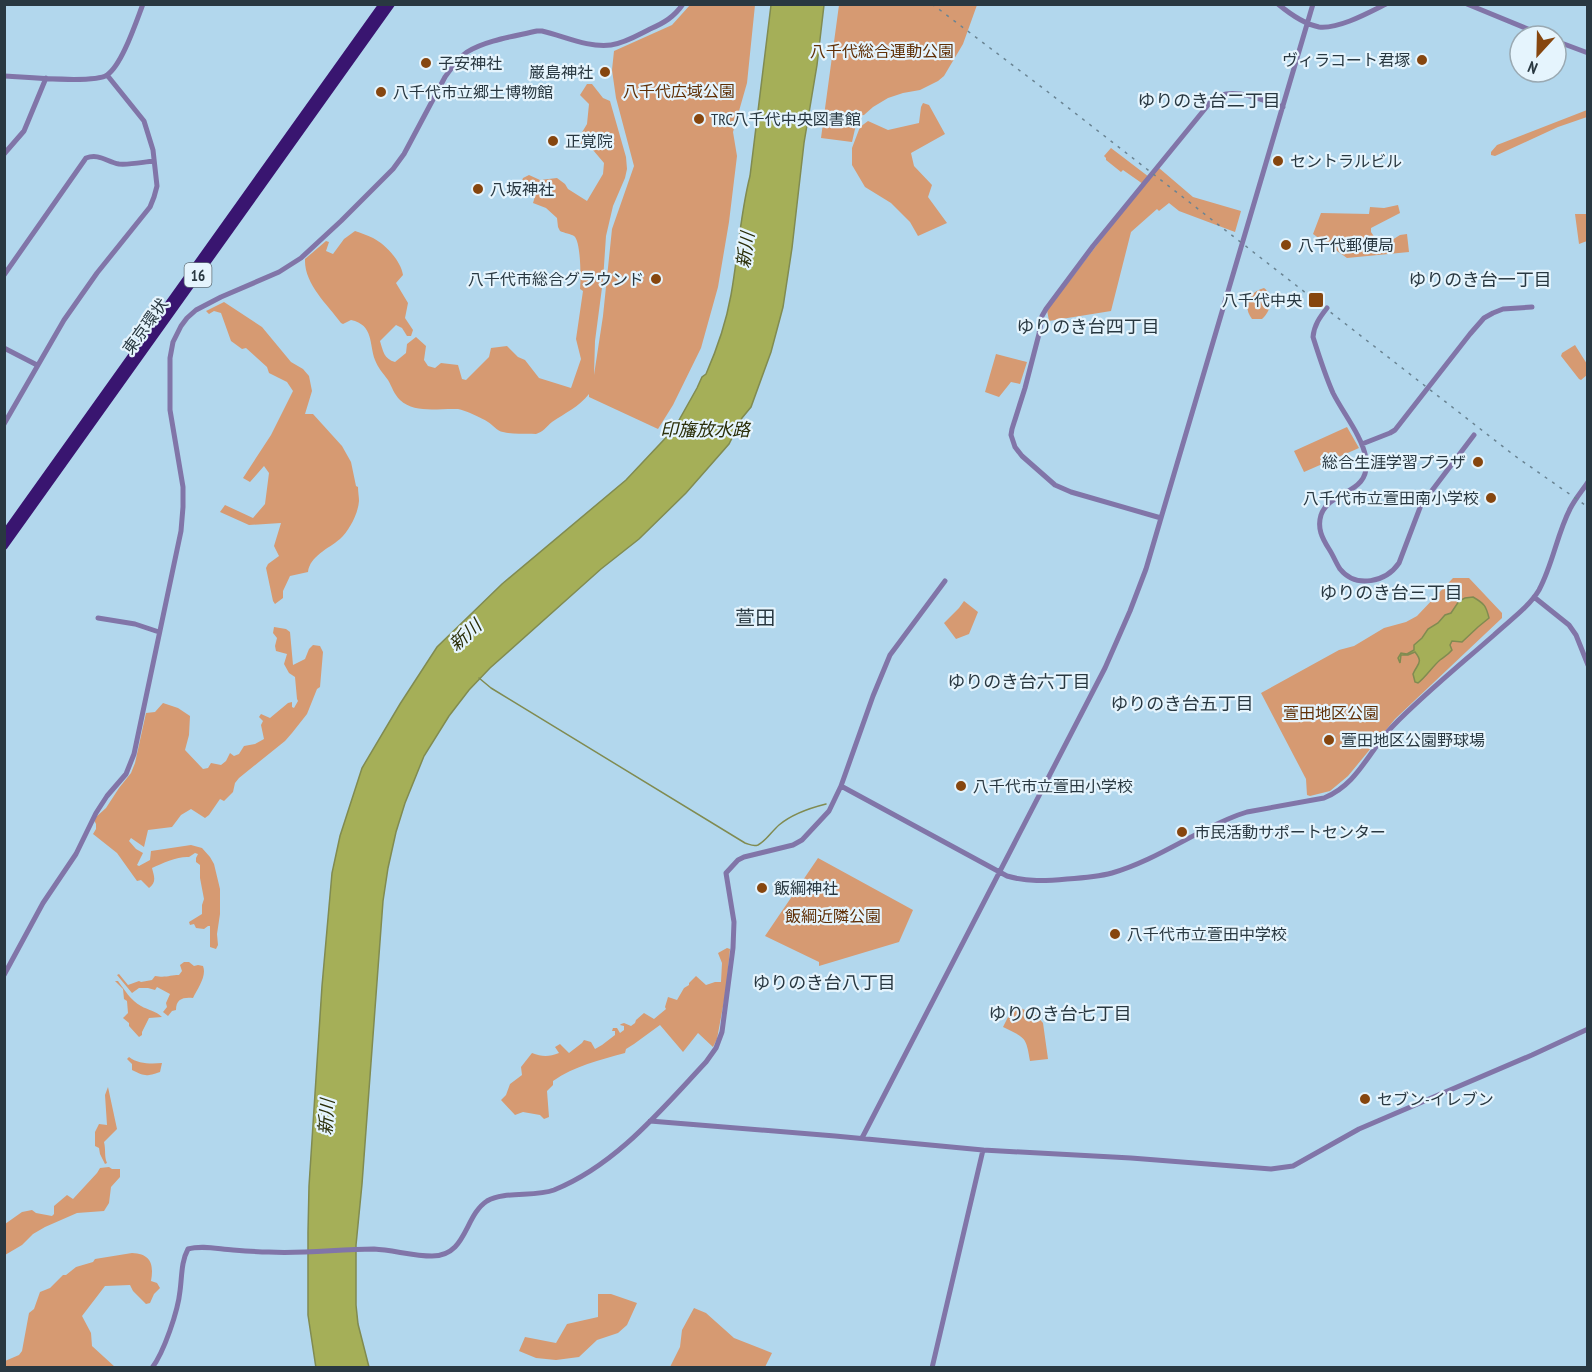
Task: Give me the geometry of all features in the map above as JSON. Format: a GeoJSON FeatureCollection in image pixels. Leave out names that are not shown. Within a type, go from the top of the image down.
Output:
{"type":"FeatureCollection","features":[{"type":"Feature","properties":{"kind":"highway","name":"東京環状"},"geometry":{"type":"LineString","coordinates":[[4,535],[383,4]]}},
{"type":"Feature","properties":{"kind":"highway","name":"東京環状"},"geometry":{"type":"LineString","coordinates":[[4,546],[392,4]]}},
{"type":"Feature","properties":{"kind":"street"},"geometry":{"type":"LineString","coordinates":[[4,76],[102,78],[116,66],[121,57],[143,4]]}},
{"type":"Feature","properties":{"kind":"street"},"geometry":{"type":"LineString","coordinates":[[4,975],[43,903],[76,854],[100,805],[129,768],[139,734],[181,531],[183,487],[170,410],[170,358],[173,342],[186,318],[196,309],[279,272],[309,251],[388,175],[404,154],[445,77],[467,52],[485,44],[537,31],[594,45],[611,45],[631,39],[663,23],[676,15],[684,4]]}},
{"type":"Feature","properties":{"kind":"street"},"geometry":{"type":"LineString","coordinates":[[1278,4],[1307,23],[1320,27],[1359,17],[1386,4]]}},
{"type":"Feature","properties":{"kind":"street"},"geometry":{"type":"LineString","coordinates":[[862,1138],[1105,668],[1130,611],[1146,569],[1313,4]]}},
{"type":"Feature","properties":{"kind":"street"},"geometry":{"type":"LineString","coordinates":[[1467,4],[1516,24]]}},
{"type":"Feature","properties":{"kind":"street"},"geometry":{"type":"LineString","coordinates":[[1568,46],[1587,54]]}},
{"type":"Feature","properties":{"kind":"street"},"geometry":{"type":"LineString","coordinates":[[4,424],[64,320],[152,202],[157,186],[153,150],[144,121],[107,75]]}},
{"type":"Feature","properties":{"kind":"street"},"geometry":{"type":"LineString","coordinates":[[4,154],[24,131],[46,78]]}},
{"type":"Feature","properties":{"kind":"street"},"geometry":{"type":"LineString","coordinates":[[1161,518],[1061,488],[1022,456],[1015,447],[1011,435],[1012,429],[1042,316],[1048,304],[1093,246],[1213,99],[1223,93],[1234,92],[1283,107]]}},
{"type":"Feature","properties":{"kind":"street"},"geometry":{"type":"LineString","coordinates":[[4,275],[86,158],[97,156],[118,164],[154,160]]}},
{"type":"Feature","properties":{"kind":"street"},"geometry":{"type":"LineString","coordinates":[[1362,444],[1395,430],[1484,318],[1503,309],[1532,307]]}},
{"type":"Feature","properties":{"kind":"street"},"geometry":{"type":"LineString","coordinates":[[1327,308],[1317,321],[1313,337],[1333,392],[1362,444],[1366,461],[1364,476],[1357,486],[1330,502],[1321,515],[1320,527],[1324,542],[1341,570],[1356,579],[1369,581],[1383,578],[1396,568],[1421,505],[1474,435]]}},
{"type":"Feature","properties":{"kind":"street"},"geometry":{"type":"LineString","coordinates":[[4,348],[37,365]]}},
{"type":"Feature","properties":{"kind":"street"},"geometry":{"type":"LineString","coordinates":[[841,786],[1000,872],[1030,881],[1100,876],[1136,864],[1238,815],[1335,794],[1355,777],[1377,744],[1398,721],[1534,597],[1570,508],[1587,482]]}},
{"type":"Feature","properties":{"kind":"street"},"geometry":{"type":"LineString","coordinates":[[152,1368],[159,1358],[178,1305],[183,1261],[188,1249],[298,1253],[364,1250],[395,1251],[430,1256],[449,1252],[455,1249],[478,1211],[487,1201],[498,1197],[552,1190],[584,1175],[611,1157],[650,1121],[706,1062],[720,1041],[727,1002],[735,922],[726,873],[744,857],[794,845],[802,840],[829,811],[841,786],[890,655],[945,581]]}},
{"type":"Feature","properties":{"kind":"street"},"geometry":{"type":"LineString","coordinates":[[1534,597],[1569,625],[1576,636],[1587,665]]}},
{"type":"Feature","properties":{"kind":"street"},"geometry":{"type":"LineString","coordinates":[[98,618],[135,624],[159,632]]}},
{"type":"Feature","properties":{"kind":"street"},"geometry":{"type":"LineString","coordinates":[[650,1121],[983,1150],[1271,1169],[1293,1166],[1366,1125],[1532,1055],[1587,1029]]}},
{"type":"Feature","properties":{"kind":"street"},"geometry":{"type":"LineString","coordinates":[[932,1368],[983,1150]]}},
{"type":"Feature","properties":{"kind":"green space","name":"八千代広域公園"},"geometry":{"type":"Polygon","coordinates":[[[690,5],[755,5],[747,83],[733,132],[737,156],[718,287],[701,348],[673,405],[658,429],[589,397],[589,394],[543,431],[536,434],[501,431],[485,420],[458,409],[420,409],[400,400],[375,360],[364,326],[351,320],[341,323],[312,285],[305,259],[326,241],[329,242],[326,251],[333,254],[344,239],[355,231],[378,241],[392,253],[402,270],[403,275],[396,283],[408,303],[405,318],[413,330],[411,336],[407,336],[402,328],[396,325],[380,341],[385,354],[391,361],[395,362],[406,353],[407,344],[416,337],[426,346],[424,360],[428,366],[435,368],[441,363],[458,365],[462,379],[466,380],[489,357],[491,348],[507,346],[518,357],[525,360],[539,378],[571,388],[581,359],[576,339],[583,291],[580,289],[578,245],[574,236],[560,231],[557,218],[546,208],[533,203],[536,193],[523,188],[521,184],[523,178],[529,175],[540,180],[557,178],[568,189],[587,201],[603,174],[604,163],[593,150],[580,143],[578,139],[587,124],[589,104],[580,95],[587,84],[592,84],[603,98],[610,101],[626,157],[627,169],[613,206],[606,236],[595,341],[594,375],[612,229],[634,166],[616,98],[612,70],[614,51],[672,25],[690,5]]]}},
{"type":"Feature","properties":{"kind":"green space","name":"八千代総合運動公園"},"geometry":{"type":"Polygon","coordinates":[[[839,5],[977,5],[963,44],[944,76],[920,90],[888,98],[864,115],[858,116],[852,142],[821,138],[839,5]]]}},
{"type":"Feature","properties":{"kind":"green space"},"geometry":{"type":"Polygon","coordinates":[[[923,103],[929,105],[945,134],[911,153],[914,166],[932,185],[928,197],[947,223],[918,236],[910,222],[891,203],[865,187],[852,165],[852,148],[860,127],[868,121],[888,130],[919,123],[923,103]]]}},
{"type":"Feature","properties":{"kind":"green space"},"geometry":{"type":"Polygon","coordinates":[[[1587,110],[1587,117],[1558,127],[1495,156],[1491,155],[1497,145],[1587,110]]]}},
{"type":"Feature","properties":{"kind":"green space"},"geometry":{"type":"Polygon","coordinates":[[[1111,148],[1149,177],[1159,168],[1193,197],[1241,211],[1235,232],[1179,211],[1169,203],[1159,211],[1157,209],[1131,232],[1111,311],[1049,321],[1047,310],[1146,181],[1143,184],[1123,170],[1121,172],[1106,160],[1104,156],[1111,148]]]}},
{"type":"Feature","properties":{"kind":"green space"},"geometry":{"type":"Polygon","coordinates":[[[1398,205],[1400,213],[1371,228],[1371,232],[1381,247],[1400,235],[1407,234],[1409,252],[1347,258],[1313,234],[1321,213],[1369,214],[1370,207],[1384,208],[1398,205]]]}},
{"type":"Feature","properties":{"kind":"green space"},"geometry":{"type":"Polygon","coordinates":[[[1575,214],[1587,214],[1587,241],[1579,244],[1575,214]]]}},
{"type":"Feature","properties":{"kind":"green space"},"geometry":{"type":"Polygon","coordinates":[[[1264,288],[1271,299],[1268,312],[1262,319],[1252,319],[1247,305],[1254,293],[1264,288]]]}},
{"type":"Feature","properties":{"kind":"green space"},"geometry":{"type":"Polygon","coordinates":[[[224,302],[262,327],[291,362],[303,369],[309,376],[312,391],[305,414],[313,414],[342,446],[351,462],[358,487],[358,506],[347,532],[316,557],[309,566],[308,572],[290,576],[283,591],[283,598],[275,604],[266,568],[279,556],[274,546],[281,523],[249,525],[220,512],[225,505],[253,518],[265,504],[269,473],[264,466],[250,482],[243,478],[271,435],[293,391],[287,382],[269,373],[267,367],[246,348],[242,349],[231,341],[221,313],[214,311],[209,314],[206,311],[224,302]]]}},
{"type":"Feature","properties":{"kind":"green space"},"geometry":{"type":"Polygon","coordinates":[[[1575,345],[1587,364],[1587,375],[1581,380],[1561,356],[1575,345]]]}},
{"type":"Feature","properties":{"kind":"green space"},"geometry":{"type":"Polygon","coordinates":[[[996,354],[1027,362],[1020,384],[1011,382],[999,397],[985,392],[996,354]]]}},
{"type":"Feature","properties":{"kind":"green space"},"geometry":{"type":"Polygon","coordinates":[[[1347,427],[1359,448],[1304,472],[1294,451],[1347,427]]]}},
{"type":"Feature","properties":{"kind":"green space","name":"萱田地区公園"},"geometry":{"type":"Polygon","coordinates":[[[1453,578],[1469,578],[1502,613],[1502,618],[1395,719],[1348,776],[1330,791],[1307,795],[1306,779],[1261,693],[1339,650],[1354,646],[1384,628],[1406,622],[1417,616],[1453,578]]]}},
{"type":"Feature","properties":{"kind":"green space"},"geometry":{"type":"Polygon","coordinates":[[[964,601],[978,612],[969,634],[956,639],[944,623],[964,601]]]}},
{"type":"Feature","properties":{"kind":"green space"},"geometry":{"type":"Polygon","coordinates":[[[274,627],[290,632],[293,665],[305,659],[313,645],[320,646],[323,652],[320,687],[317,689],[307,714],[285,741],[239,778],[233,792],[224,801],[220,799],[205,818],[191,809],[181,815],[172,827],[148,830],[144,847],[131,838],[129,841],[143,853],[137,865],[139,866],[150,860],[151,851],[191,845],[202,848],[210,857],[220,889],[216,949],[210,947],[210,926],[204,929],[196,928],[189,922],[202,914],[204,899],[200,865],[196,862],[198,854],[170,860],[152,868],[154,881],[149,888],[141,880],[137,881],[117,853],[93,834],[96,829],[94,820],[106,808],[131,773],[146,713],[155,712],[163,703],[178,708],[190,716],[185,750],[203,769],[208,768],[211,763],[221,765],[230,753],[234,756],[239,754],[244,746],[264,739],[261,725],[263,721],[259,717],[261,714],[270,718],[292,702],[294,708],[298,701],[295,677],[289,673],[284,664],[287,654],[276,651],[277,638],[273,633],[274,627]]]}},
{"type":"Feature","properties":{"kind":"green space","name":"飯綱近隣公園"},"geometry":{"type":"Polygon","coordinates":[[[818,858],[913,910],[899,942],[819,966],[819,962],[765,936],[818,858]]]}},
{"type":"Feature","properties":{"kind":"green space"},"geometry":{"type":"Polygon","coordinates":[[[727,948],[730,949],[726,990],[717,1039],[713,1047],[698,1033],[683,1052],[660,1025],[626,1049],[625,1053],[578,1067],[553,1081],[553,1085],[547,1091],[549,1117],[544,1119],[540,1115],[523,1112],[515,1115],[501,1100],[506,1095],[510,1084],[522,1075],[521,1067],[532,1053],[546,1056],[559,1053],[555,1047],[560,1044],[569,1053],[584,1040],[591,1042],[595,1049],[615,1035],[613,1028],[617,1028],[620,1033],[624,1030],[621,1024],[631,1026],[644,1013],[654,1019],[666,1009],[668,997],[677,1000],[684,988],[696,976],[706,985],[721,982],[722,963],[718,953],[727,948]]]}},
{"type":"Feature","properties":{"kind":"green space"},"geometry":{"type":"Polygon","coordinates":[[[189,962],[194,966],[203,966],[203,978],[193,998],[181,1000],[177,1003],[176,1010],[168,1016],[163,1012],[167,1007],[166,1003],[170,994],[157,987],[155,990],[139,988],[132,993],[117,975],[119,974],[128,985],[152,980],[155,976],[179,975],[182,971],[180,965],[189,962]]]}},
{"type":"Feature","properties":{"kind":"green space"},"geometry":{"type":"Polygon","coordinates":[[[115,981],[118,981],[137,1004],[162,1017],[149,1018],[139,1037],[123,1018],[128,1013],[127,1001],[124,999],[123,989],[115,981]]]}},
{"type":"Feature","properties":{"kind":"green space"},"geometry":{"type":"Polygon","coordinates":[[[1014,1005],[1036,1015],[1043,1023],[1048,1059],[1030,1061],[1026,1042],[1016,1033],[1003,1027],[1014,1005]]]}},
{"type":"Feature","properties":{"kind":"green space"},"geometry":{"type":"Polygon","coordinates":[[[129,1057],[140,1062],[162,1063],[160,1072],[151,1075],[140,1074],[132,1070],[132,1064],[127,1059],[129,1057]]]}},
{"type":"Feature","properties":{"kind":"green space"},"geometry":{"type":"Polygon","coordinates":[[[108,1087],[117,1129],[104,1142],[107,1163],[105,1164],[99,1148],[95,1146],[95,1132],[99,1124],[107,1125],[105,1095],[108,1087]]]}},
{"type":"Feature","properties":{"kind":"green space"},"geometry":{"type":"Polygon","coordinates":[[[100,1168],[120,1169],[120,1177],[111,1187],[109,1203],[104,1211],[77,1213],[45,1227],[5,1255],[5,1224],[22,1212],[32,1210],[52,1216],[54,1206],[67,1195],[73,1199],[100,1168]]]}},
{"type":"Feature","properties":{"kind":"green space"},"geometry":{"type":"Polygon","coordinates":[[[132,1253],[143,1255],[150,1261],[151,1281],[157,1283],[160,1288],[150,1303],[146,1304],[130,1285],[105,1286],[82,1316],[91,1333],[92,1346],[115,1367],[5,1367],[5,1361],[19,1355],[22,1351],[29,1313],[34,1309],[40,1292],[50,1288],[63,1275],[76,1267],[93,1262],[95,1259],[132,1253]]]}},
{"type":"Feature","properties":{"kind":"green space"},"geometry":{"type":"Polygon","coordinates":[[[598,1294],[611,1294],[637,1303],[627,1325],[618,1333],[597,1340],[579,1357],[556,1360],[536,1358],[519,1351],[525,1337],[556,1343],[567,1324],[598,1317],[598,1294]]]}},
{"type":"Feature","properties":{"kind":"green space"},"geometry":{"type":"Polygon","coordinates":[[[694,1308],[706,1313],[734,1338],[772,1353],[765,1367],[670,1367],[680,1347],[682,1330],[694,1308]]]}},
{"type":"Feature","properties":{"kind":"water","name":"印旛放水路"},"geometry":{"type":"Polygon","coordinates":[[[771,5],[824,5],[783,307],[771,352],[751,407],[742,418],[729,444],[686,493],[639,539],[601,569],[490,668],[449,716],[424,756],[396,832],[383,901],[356,1245],[358,1324],[369,1367],[316,1368],[308,1315],[308,1232],[322,986],[332,873],[340,836],[362,768],[437,647],[502,584],[626,480],[674,429],[702,377],[706,374],[721,336],[731,295],[750,176],[771,5]]]}},
{"type":"Feature","properties":{"kind":"water"},"geometry":{"type":"Polygon","coordinates":[[[1473,597],[1484,606],[1489,618],[1462,642],[1452,641],[1450,645],[1452,650],[1421,681],[1415,682],[1413,674],[1419,663],[1418,656],[1415,652],[1408,655],[1401,655],[1400,663],[1398,658],[1401,653],[1407,654],[1414,650],[1414,645],[1428,629],[1451,613],[1459,601],[1473,597]]]}},
{"type":"Feature","properties":{"kind":"waterway"},"geometry":{"type":"LineString","coordinates":[[479,678],[491,688],[753,846],[764,841],[779,825],[790,818],[826,804]]}},
{"type":"Feature","properties":{"kind":"railway"},"geometry":{"type":"LineString","coordinates":[[932,4],[1515,456],[1588,507]]}},
{"type":"Feature","properties":{"kind":"place","name":"ヴィラコート君塚"},"geometry":{"type":"Point","coordinates":[1422,60]}},
{"type":"Feature","properties":{"kind":"place","name":"子安神社"},"geometry":{"type":"Point","coordinates":[426,63]}},
{"type":"Feature","properties":{"kind":"place","name":"巌島神社"},"geometry":{"type":"Point","coordinates":[605,72]}},
{"type":"Feature","properties":{"kind":"place","name":"八千代市立郷土博物館"},"geometry":{"type":"Point","coordinates":[381,92]}},
{"type":"Feature","properties":{"kind":"place","name":"TRC八千代中央図書館"},"geometry":{"type":"Point","coordinates":[699,119]}},
{"type":"Feature","properties":{"kind":"place","name":"正覚院"},"geometry":{"type":"Point","coordinates":[553,141]}},
{"type":"Feature","properties":{"kind":"place","name":"セントラルビル"},"geometry":{"type":"Point","coordinates":[1278,161]}},
{"type":"Feature","properties":{"kind":"place","name":"八坂神社"},"geometry":{"type":"Point","coordinates":[478,189]}},
{"type":"Feature","properties":{"kind":"place","name":"八千代郵便局"},"geometry":{"type":"Point","coordinates":[1286,245]}},
{"type":"Feature","properties":{"kind":"place","name":"八千代市総合グラウンド"},"geometry":{"type":"Point","coordinates":[656,279]}},
{"type":"Feature","properties":{"kind":"place","name":"八千代中央"},"geometry":{"type":"Point","coordinates":[1316,300]}},
{"type":"Feature","properties":{"kind":"place","name":"総合生涯学習プラザ"},"geometry":{"type":"Point","coordinates":[1478,462]}},
{"type":"Feature","properties":{"kind":"place","name":"八千代市立萱田南小学校"},"geometry":{"type":"Point","coordinates":[1491,498]}},
{"type":"Feature","properties":{"kind":"place","name":"萱田地区公園野球場"},"geometry":{"type":"Point","coordinates":[1329,740]}},
{"type":"Feature","properties":{"kind":"place","name":"八千代市立萱田小学校"},"geometry":{"type":"Point","coordinates":[961,786]}},
{"type":"Feature","properties":{"kind":"place","name":"市民活動サポートセンター"},"geometry":{"type":"Point","coordinates":[1182,832]}},
{"type":"Feature","properties":{"kind":"place","name":"飯綱神社"},"geometry":{"type":"Point","coordinates":[762,888]}},
{"type":"Feature","properties":{"kind":"place","name":"八千代市立萱田中学校"},"geometry":{"type":"Point","coordinates":[1115,934]}},
{"type":"Feature","properties":{"kind":"place","name":"セブン-イレブン"},"geometry":{"type":"Point","coordinates":[1365,1099]}},
{"type":"Feature","properties":{"kind":"district","name":"ゆりのき台二丁目"},"geometry":{"type":"Point","coordinates":[1209,100]}},
{"type":"Feature","properties":{"kind":"district","name":"ゆりのき台一丁目"},"geometry":{"type":"Point","coordinates":[1480,279]}},
{"type":"Feature","properties":{"kind":"district","name":"ゆりのき台四丁目"},"geometry":{"type":"Point","coordinates":[1088,326]}},
{"type":"Feature","properties":{"kind":"district","name":"ゆりのき台三丁目"},"geometry":{"type":"Point","coordinates":[1391,592]}},
{"type":"Feature","properties":{"kind":"district","name":"萱田"},"geometry":{"type":"Point","coordinates":[755,618]}},
{"type":"Feature","properties":{"kind":"district","name":"ゆりのき台六丁目"},"geometry":{"type":"Point","coordinates":[1019,681]}},
{"type":"Feature","properties":{"kind":"district","name":"ゆりのき台五丁目"},"geometry":{"type":"Point","coordinates":[1182,703]}},
{"type":"Feature","properties":{"kind":"district","name":"ゆりのき台八丁目"},"geometry":{"type":"Point","coordinates":[824,982]}},
{"type":"Feature","properties":{"kind":"district","name":"ゆりのき台七丁目"},"geometry":{"type":"Point","coordinates":[1060,1013]}},
{"type":"Feature","properties":{"kind":"water label","name":"新川"},"geometry":{"type":"Point","coordinates":[745,250]}},
{"type":"Feature","properties":{"kind":"water label","name":"新川"},"geometry":{"type":"Point","coordinates":[465,635]}},
{"type":"Feature","properties":{"kind":"water label","name":"新川"},"geometry":{"type":"Point","coordinates":[326,1117]}}]}
